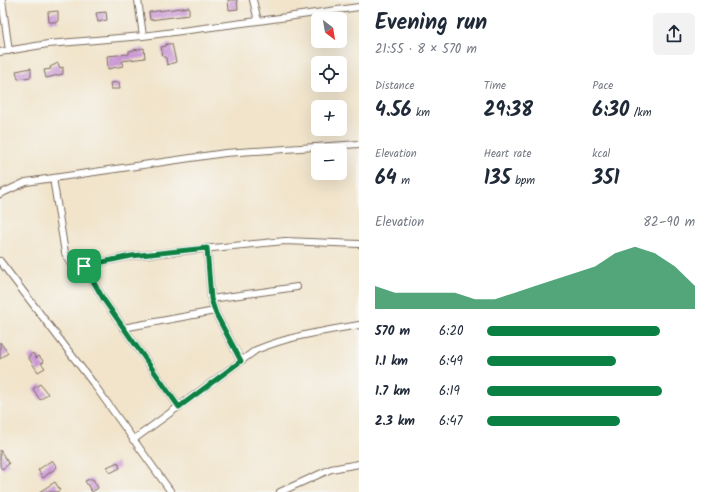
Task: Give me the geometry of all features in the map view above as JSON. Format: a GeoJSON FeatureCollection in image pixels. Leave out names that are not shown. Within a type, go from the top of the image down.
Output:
{"type":"FeatureCollection","features":[{"type":"Feature","properties":{"kind":"street"},"geometry":{"type":"LineString","coordinates":[[2,0],[9,51]]}},
{"type":"Feature","properties":{"kind":"street"},"geometry":{"type":"LineString","coordinates":[[138,0],[143,36]]}},
{"type":"Feature","properties":{"kind":"street"},"geometry":{"type":"LineString","coordinates":[[254,0],[258,21]]}},
{"type":"Feature","properties":{"kind":"street"},"geometry":{"type":"LineString","coordinates":[[0,52],[48,44],[143,36],[359,7]]}},
{"type":"Feature","properties":{"kind":"street"},"geometry":{"type":"LineString","coordinates":[[0,194],[26,182],[225,153],[359,144]]}},
{"type":"Feature","properties":{"kind":"street"},"geometry":{"type":"LineString","coordinates":[[53,178],[65,253],[68,261],[74,266],[84,266],[131,256],[285,241],[359,244]]}},
{"type":"Feature","properties":{"kind":"street"},"geometry":{"type":"LineString","coordinates":[[207,248],[211,299],[215,311],[241,361]]}},
{"type":"Feature","properties":{"kind":"street"},"geometry":{"type":"LineString","coordinates":[[0,261],[93,383],[171,492]]}},
{"type":"Feature","properties":{"kind":"street"},"geometry":{"type":"LineString","coordinates":[[84,266],[123,328],[179,407]]}},
{"type":"Feature","properties":{"kind":"street"},"geometry":{"type":"LineString","coordinates":[[211,299],[297,287]]}},
{"type":"Feature","properties":{"kind":"street"},"geometry":{"type":"LineString","coordinates":[[123,328],[215,311]]}},
{"type":"Feature","properties":{"kind":"street"},"geometry":{"type":"LineString","coordinates":[[133,440],[256,350],[275,342],[297,336],[359,325]]}},
{"type":"Feature","properties":{"kind":"street"},"geometry":{"type":"LineString","coordinates":[[283,491],[331,469],[359,464]]}},
{"type":"Feature","properties":{"kind":"building"},"geometry":{"type":"Polygon","coordinates":[[[228,0],[237,0],[238,9],[229,10],[228,0]]]}},
{"type":"Feature","properties":{"kind":"building"},"geometry":{"type":"Polygon","coordinates":[[[189,7],[189,15],[150,20],[149,12],[189,7]]]}},
{"type":"Feature","properties":{"kind":"building"},"geometry":{"type":"Polygon","coordinates":[[[58,11],[58,22],[49,22],[48,12],[58,11]]]}},
{"type":"Feature","properties":{"kind":"building"},"geometry":{"type":"Polygon","coordinates":[[[106,12],[107,20],[98,22],[96,13],[106,12]]]}},
{"type":"Feature","properties":{"kind":"building"},"geometry":{"type":"Polygon","coordinates":[[[166,44],[172,44],[176,62],[167,65],[166,57],[163,57],[161,47],[166,46],[166,44]]]}},
{"type":"Feature","properties":{"kind":"building"},"geometry":{"type":"Polygon","coordinates":[[[144,48],[145,58],[122,61],[123,66],[108,69],[107,56],[129,54],[129,51],[144,48]]]}},
{"type":"Feature","properties":{"kind":"building"},"geometry":{"type":"Polygon","coordinates":[[[58,63],[60,68],[63,67],[63,74],[46,78],[44,70],[51,69],[50,67],[58,63]]]}},
{"type":"Feature","properties":{"kind":"building"},"geometry":{"type":"Polygon","coordinates":[[[31,68],[31,77],[18,79],[16,71],[31,68]]]}},
{"type":"Feature","properties":{"kind":"building"},"geometry":{"type":"Polygon","coordinates":[[[119,82],[120,89],[111,89],[110,83],[119,82]]]}},
{"type":"Feature","properties":{"kind":"building"},"geometry":{"type":"Polygon","coordinates":[[[0,342],[8,353],[0,359],[0,342]]]}},
{"type":"Feature","properties":{"kind":"building"},"geometry":{"type":"Polygon","coordinates":[[[33,353],[36,358],[39,356],[44,362],[41,363],[45,368],[38,372],[28,357],[33,353]]]}},
{"type":"Feature","properties":{"kind":"building"},"geometry":{"type":"Polygon","coordinates":[[[40,384],[48,394],[40,400],[33,389],[40,384]]]}},
{"type":"Feature","properties":{"kind":"building"},"geometry":{"type":"Polygon","coordinates":[[[0,450],[9,464],[2,469],[0,466],[0,450]]]}},
{"type":"Feature","properties":{"kind":"building"},"geometry":{"type":"Polygon","coordinates":[[[52,460],[57,467],[43,478],[38,470],[52,460]]]}},
{"type":"Feature","properties":{"kind":"building"},"geometry":{"type":"Polygon","coordinates":[[[118,462],[120,468],[110,473],[107,467],[118,462]]]}},
{"type":"Feature","properties":{"kind":"building"},"geometry":{"type":"Polygon","coordinates":[[[93,479],[98,488],[92,492],[85,481],[93,479]]]}},
{"type":"Feature","properties":{"kind":"building"},"geometry":{"type":"Polygon","coordinates":[[[55,482],[60,490],[57,492],[39,492],[55,482]]]}},
{"type":"Feature","properties":{"kind":"route"},"geometry":{"type":"LineString","coordinates":[[207,248],[208,277],[211,299],[216,314],[241,361],[179,407],[104,300],[84,266],[131,256],[207,248]]}}]}
